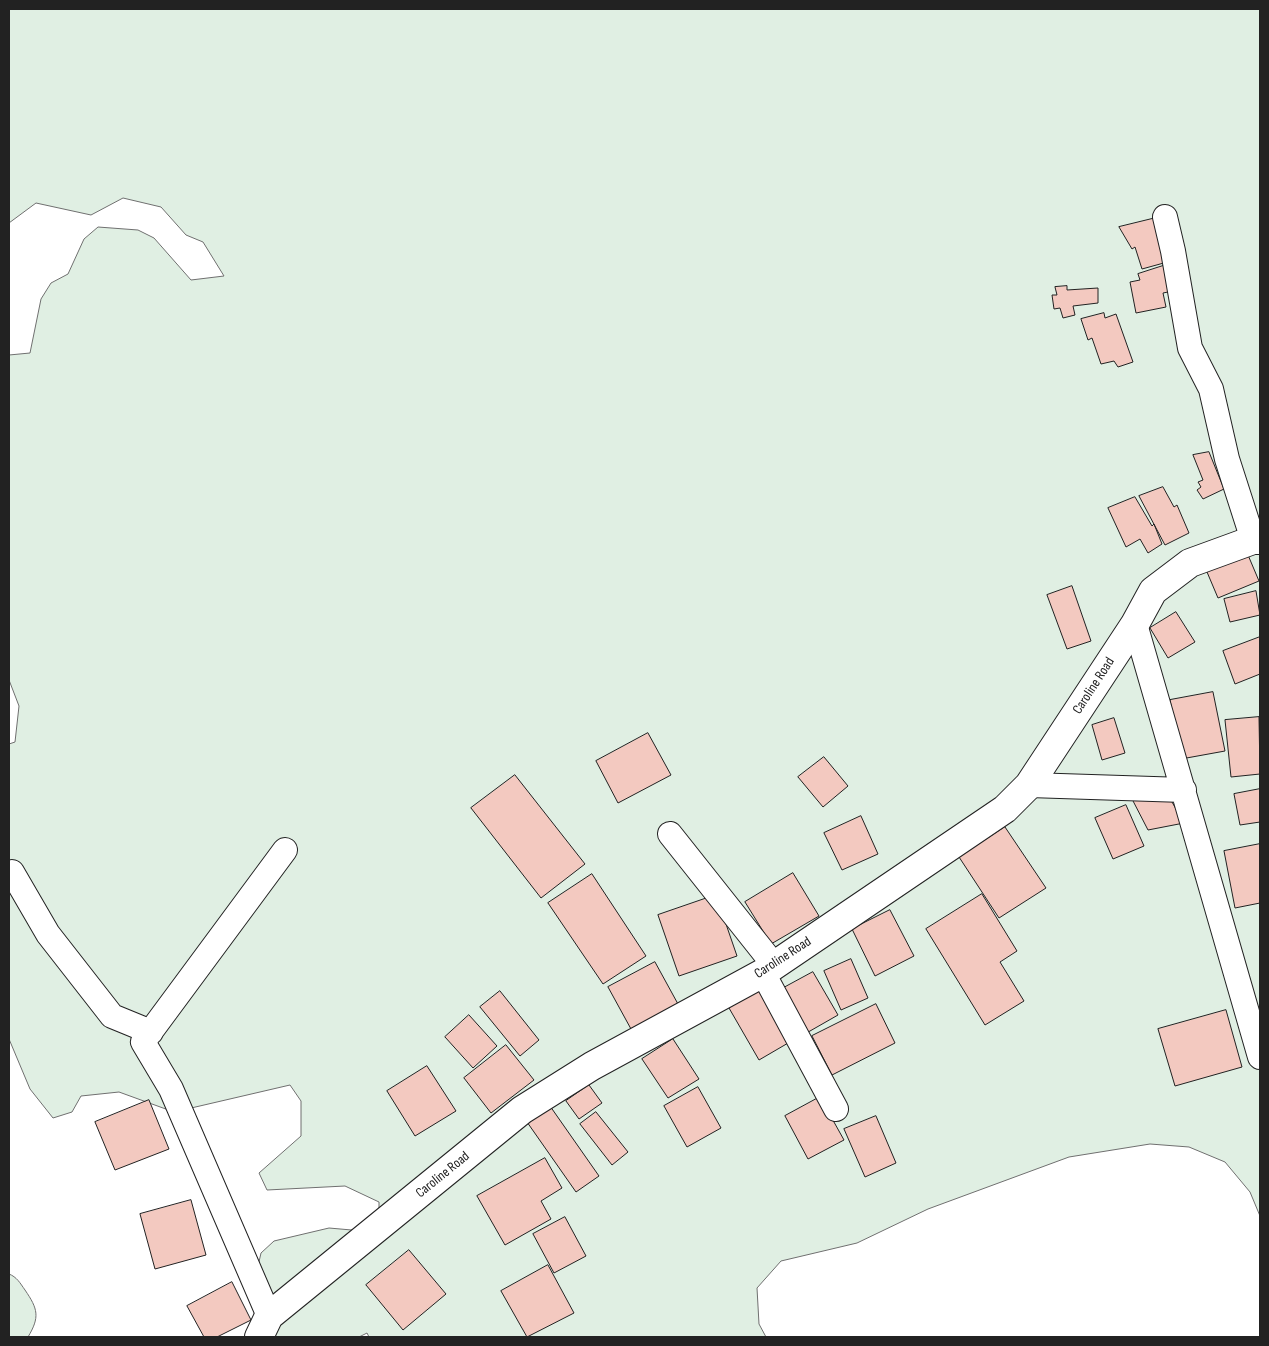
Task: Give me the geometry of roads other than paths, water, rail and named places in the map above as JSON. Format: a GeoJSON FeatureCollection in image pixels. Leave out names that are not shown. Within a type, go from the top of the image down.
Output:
{"type":"FeatureCollection","features":[{"type":"Feature","properties":{"kind":"main road","name":"Caroline Road"},"geometry":{"type":"LineString","coordinates":[[264,1327],[522,1110],[592,1066],[768,969],[1005,809],[1029,785],[1136,624],[1153,591],[1190,563],[1256,540]]}},
{"type":"Feature","properties":{"kind":"street"},"geometry":{"type":"LineString","coordinates":[[1165,217],[1190,348],[1211,389],[1228,459],[1256,540]]}},
{"type":"Feature","properties":{"kind":"street"},"geometry":{"type":"LineString","coordinates":[[1136,624],[1260,1057]]}},
{"type":"Feature","properties":{"kind":"street"},"geometry":{"type":"LineString","coordinates":[[1029,785],[1184,790]]}},
{"type":"Feature","properties":{"kind":"street"},"geometry":{"type":"LineString","coordinates":[[670,834],[768,969],[836,1109]]}},
{"type":"Feature","properties":{"kind":"street"},"geometry":{"type":"LineString","coordinates":[[264,1327],[171,1089],[143,1042],[285,850]]}},
{"type":"Feature","properties":{"kind":"street"},"geometry":{"type":"LineString","coordinates":[[12,872],[48,934],[112,1016],[150,1032]]}}]}
